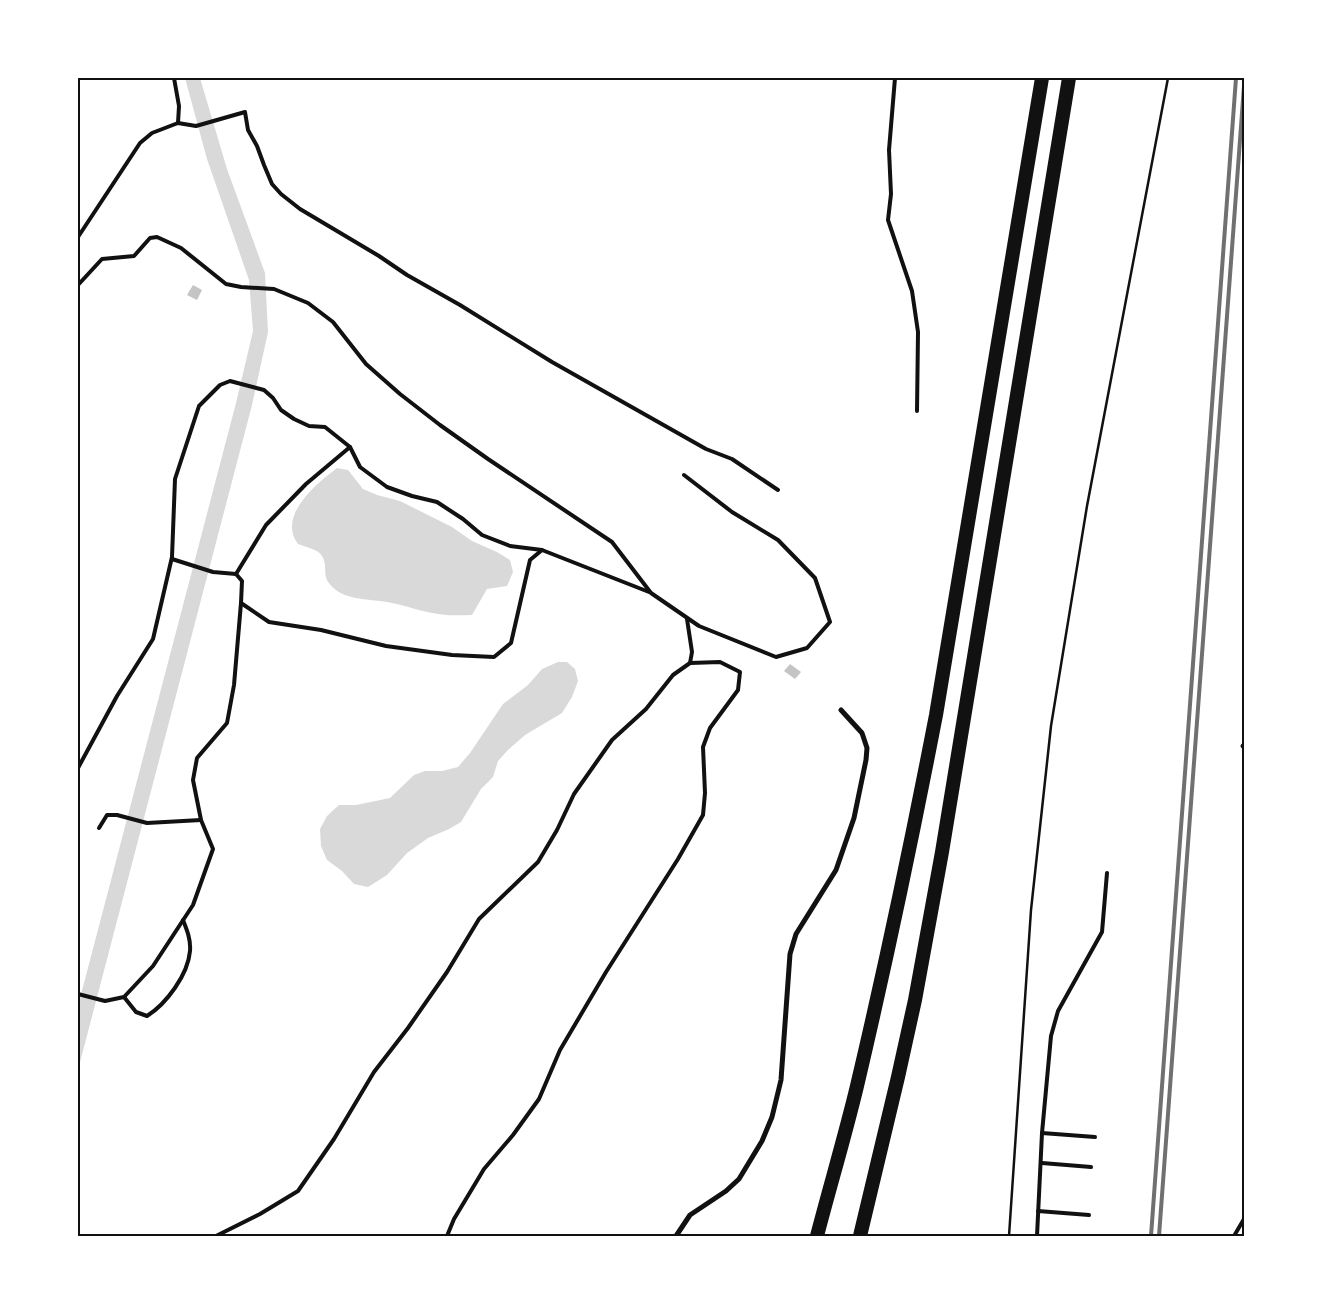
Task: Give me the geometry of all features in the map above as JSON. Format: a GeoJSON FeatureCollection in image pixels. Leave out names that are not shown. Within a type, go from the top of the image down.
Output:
{"type":"FeatureCollection","features":[{"type":"Feature","properties":{"kind":"highway"},"geometry":{"type":"LineString","coordinates":[[817,1236],[856,1088],[889,949],[916,818],[941,685],[1042,78]]}},
{"type":"Feature","properties":{"kind":"highway"},"geometry":{"type":"LineString","coordinates":[[860,1236],[915,1000],[942,852],[1069,78]]}},
{"type":"Feature","properties":{"kind":"street"},"geometry":{"type":"LineString","coordinates":[[676,1236],[690,1215],[726,1191],[739,1179],[762,1141],[772,1117],[781,1080],[790,954],[796,934],[836,870],[854,818],[866,760],[867,748],[862,733],[841,710]]}},
{"type":"Feature","properties":{"kind":"lane"},"geometry":{"type":"LineString","coordinates":[[174,78],[179,106],[178,123]]}},
{"type":"Feature","properties":{"kind":"lane"},"geometry":{"type":"LineString","coordinates":[[895,78],[889,150],[891,194],[888,220],[912,291],[916,316],[918,332],[917,411]]}},
{"type":"Feature","properties":{"kind":"lane"},"geometry":{"type":"LineString","coordinates":[[78,237],[140,143],[152,133],[178,123],[196,126],[245,112],[248,130],[257,146],[272,184],[300,209],[552,362],[706,449],[732,459],[778,490]]}},
{"type":"Feature","properties":{"kind":"lane"},"geometry":{"type":"LineString","coordinates":[[78,285],[102,259],[134,256],[150,238],[157,237],[181,248],[226,284],[274,289],[308,303],[333,322],[366,364],[400,394],[440,425],[612,542],[651,593]]}},
{"type":"Feature","properties":{"kind":"lane"},"geometry":{"type":"LineString","coordinates":[[78,768],[117,696],[153,639],[172,559],[175,479],[199,406],[220,385],[235,381],[264,390],[274,398],[281,410],[294,419],[308,426],[325,427],[350,447],[360,467],[387,487],[437,502],[463,519],[482,535],[510,546],[542,550],[651,593],[699,626],[776,657],[808,648],[830,622],[815,578],[778,540],[732,512],[684,475]]}},
{"type":"Feature","properties":{"kind":"lane"},"geometry":{"type":"LineString","coordinates":[[236,574],[266,525],[306,484],[350,447]]}},
{"type":"Feature","properties":{"kind":"lane"},"geometry":{"type":"LineString","coordinates":[[241,603],[269,622],[321,630],[386,646],[452,655],[494,657],[511,643],[530,560],[542,550]]}},
{"type":"Feature","properties":{"kind":"lane"},"geometry":{"type":"LineString","coordinates":[[78,994],[106,1001],[124,997],[153,966],[193,905],[212,849],[201,820],[193,780],[197,758],[227,723],[234,684],[242,581],[236,574],[213,572],[172,559]]}},
{"type":"Feature","properties":{"kind":"lane"},"geometry":{"type":"LineString","coordinates":[[687,619],[692,652],[690,663]]}},
{"type":"Feature","properties":{"kind":"lane"},"geometry":{"type":"LineString","coordinates":[[216,1236],[260,1214],[298,1191],[334,1139],[374,1072],[408,1028],[447,972],[479,919],[538,862],[557,830],[574,794],[612,740],[646,709],[673,675],[690,663],[720,662],[740,672],[738,690],[710,728],[703,746],[705,793],[703,815],[678,859],[606,972],[560,1050],[539,1099],[513,1135],[484,1169],[454,1219],[447,1236]]}},
{"type":"Feature","properties":{"kind":"lane"},"geometry":{"type":"LineString","coordinates":[[99,828],[107,815],[117,815],[147,823],[201,820]]}},
{"type":"Feature","properties":{"kind":"lane"},"geometry":{"type":"LineString","coordinates":[[1037,1236],[1042,1133],[1051,1036],[1058,1011],[1102,932],[1107,873]]}},
{"type":"Feature","properties":{"kind":"lane"},"geometry":{"type":"LineString","coordinates":[[124,997],[136,1012],[147,1016],[158,1009],[175,988],[187,963],[190,951],[188,934],[183,920]]}},
{"type":"Feature","properties":{"kind":"lane"},"geometry":{"type":"LineString","coordinates":[[1042,1133],[1095,1137]]}},
{"type":"Feature","properties":{"kind":"lane"},"geometry":{"type":"LineString","coordinates":[[1042,1163],[1091,1167]]}},
{"type":"Feature","properties":{"kind":"lane"},"geometry":{"type":"LineString","coordinates":[[1038,1211],[1090,1215]]}},
{"type":"Feature","properties":{"kind":"lane"},"geometry":{"type":"LineString","coordinates":[[1234,1236],[1244,1219]]}},
{"type":"Feature","properties":{"kind":"path"},"geometry":{"type":"LineString","coordinates":[[1009,1236],[1031,910],[1051,726],[1087,506],[1168,78]]}},
{"type":"Feature","properties":{"kind":"shaded area"},"geometry":{"type":"Polygon","coordinates":[[[185,78],[200,78],[227,169],[265,273],[268,332],[252,405],[78,1070],[78,1006],[236,403],[253,331],[249,280],[207,159],[185,78]]]}},
{"type":"Feature","properties":{"kind":"shaded area"},"geometry":{"type":"Polygon","coordinates":[[[337,468],[348,470],[363,489],[400,501],[452,527],[472,541],[510,560],[513,572],[507,586],[487,589],[472,615],[432,613],[392,603],[355,598],[336,590],[327,581],[322,556],[314,550],[298,544],[293,533],[292,523],[296,512],[310,492],[337,468]]]}},
{"type":"Feature","properties":{"kind":"shaded area"},"geometry":{"type":"Polygon","coordinates":[[[558,662],[567,662],[575,669],[578,681],[572,697],[562,713],[525,735],[498,761],[493,777],[481,789],[461,822],[428,838],[407,853],[387,875],[368,887],[354,884],[342,871],[327,860],[321,846],[320,829],[327,816],[339,805],[356,805],[390,798],[414,775],[425,771],[442,771],[458,767],[470,753],[503,704],[528,685],[542,669],[558,662]]]}},
{"type":"Feature","properties":{"kind":"building"},"geometry":{"type":"Polygon","coordinates":[[[193,285],[202,290],[197,300],[187,295],[193,285]]]}},
{"type":"Feature","properties":{"kind":"building"},"geometry":{"type":"Polygon","coordinates":[[[790,664],[801,672],[795,679],[784,671],[790,664]]]}},
{"type":"Feature","properties":{"kind":"railway"},"geometry":{"type":"LineString","coordinates":[[1151,1236],[1236,78]]}},
{"type":"Feature","properties":{"kind":"railway"},"geometry":{"type":"LineString","coordinates":[[1159,1236],[1244,86]]}}]}
